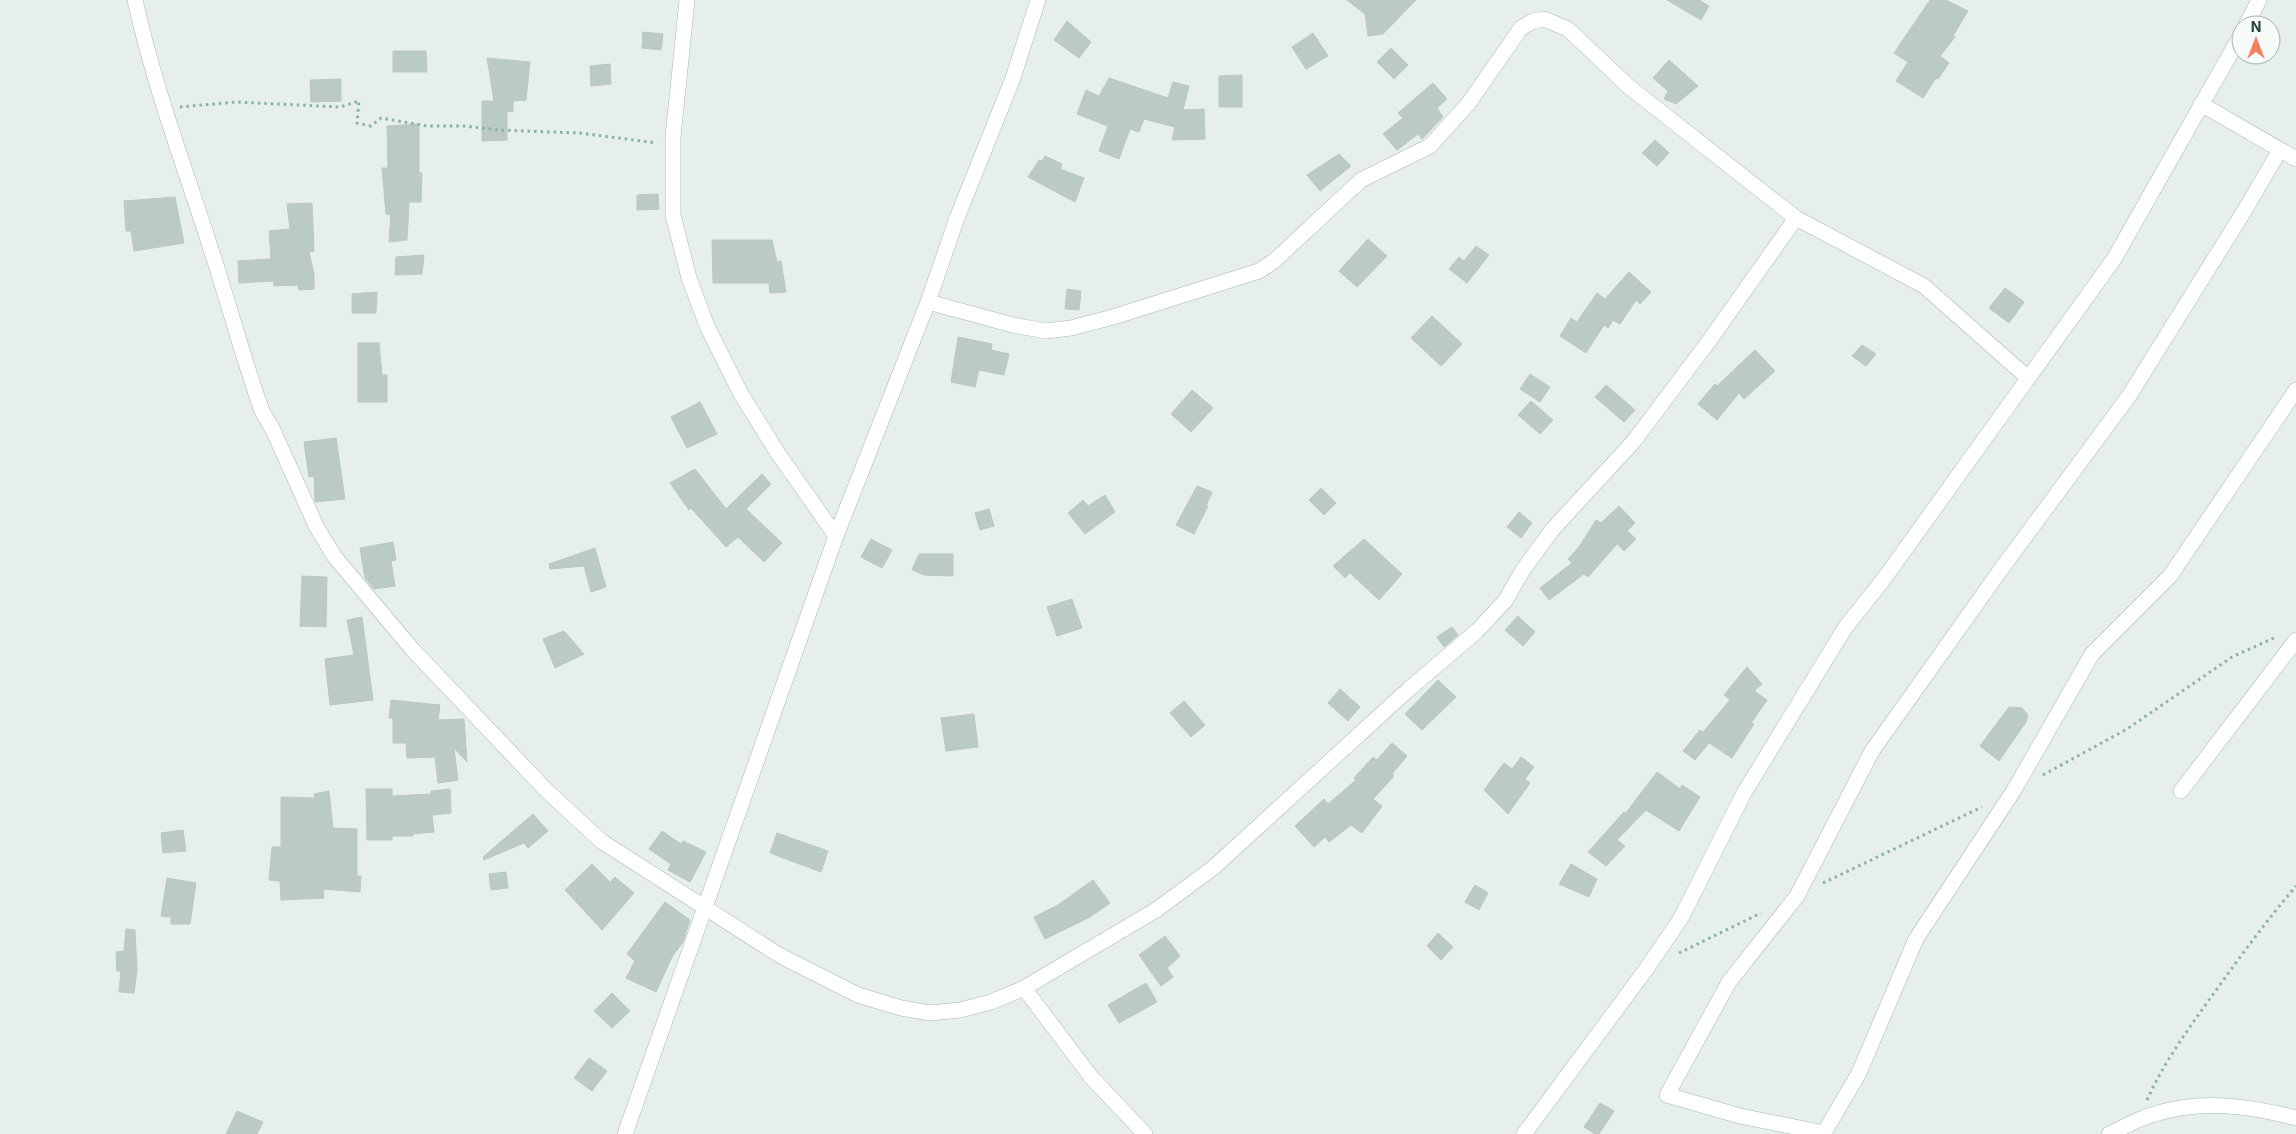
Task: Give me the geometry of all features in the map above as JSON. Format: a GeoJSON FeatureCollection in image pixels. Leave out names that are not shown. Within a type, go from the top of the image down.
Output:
{"type":"FeatureCollection","features":[{"type":"Feature","properties":{"kind":"street"},"geometry":{"type":"LineString","coordinates":[[135,0],[144,40],[164,109],[232,312],[248,370],[262,411],[273,430],[316,526],[334,556],[412,649],[545,789],[601,841],[779,954],[832,982],[858,995],[901,1008],[930,1012],[960,1010],[991,1002],[1024,988],[1156,910],[1214,868],[1409,689],[1477,631],[1505,601],[1523,570],[1552,530],[1634,441],[1709,341],[1796,218]]}},
{"type":"Feature","properties":{"kind":"street"},"geometry":{"type":"LineString","coordinates":[[687,0],[673,146],[673,215],[689,278],[708,326],[741,394],[777,452],[836,536]]}},
{"type":"Feature","properties":{"kind":"street"},"geometry":{"type":"LineString","coordinates":[[625,1134],[836,536],[928,302],[956,218],[1013,78],[1038,0]]}},
{"type":"Feature","properties":{"kind":"street"},"geometry":{"type":"LineString","coordinates":[[2251,15],[2259,0]]}},
{"type":"Feature","properties":{"kind":"street"},"geometry":{"type":"LineString","coordinates":[[928,302],[1013,325],[1046,331],[1071,328],[1113,317],[1259,272],[1274,261],[1361,180],[1430,146],[1468,104],[1521,28],[1534,21],[1544,19],[1568,29],[1628,86],[1796,218],[1924,286],[2028,378]]}},
{"type":"Feature","properties":{"kind":"street"},"geometry":{"type":"LineString","coordinates":[[1524,1134],[1647,968],[1681,918],[1744,793],[1845,628],[1883,580],[2114,259],[2231,52]]}},
{"type":"Feature","properties":{"kind":"street"},"geometry":{"type":"LineString","coordinates":[[2201,104],[2296,159]]}},
{"type":"Feature","properties":{"kind":"street"},"geometry":{"type":"LineString","coordinates":[[2280,150],[2129,396],[2002,568],[1872,751],[1797,896],[1729,982],[1667,1095],[1740,1116],[1824,1132],[1859,1073],[1916,939],[2014,790],[2092,654],[2170,576],[2296,390]]}},
{"type":"Feature","properties":{"kind":"street"},"geometry":{"type":"LineString","coordinates":[[2181,791],[2296,640]]}},
{"type":"Feature","properties":{"kind":"street"},"geometry":{"type":"LineString","coordinates":[[1024,988],[1092,1077],[1145,1134]]}},
{"type":"Feature","properties":{"kind":"street"},"geometry":{"type":"LineString","coordinates":[[2109,1134],[2154,1114],[2189,1106],[2226,1105],[2296,1118]]}},
{"type":"Feature","properties":{"kind":"path"},"geometry":{"type":"LineString","coordinates":[[164,109],[236,102],[340,107],[359,101],[357,123],[371,126],[381,118],[427,126],[464,126],[499,130],[580,133],[673,146]]}},
{"type":"Feature","properties":{"kind":"path"},"geometry":{"type":"LineString","coordinates":[[2040,776],[2127,729],[2232,656],[2278,637]]}},
{"type":"Feature","properties":{"kind":"path"},"geometry":{"type":"LineString","coordinates":[[1823,884],[1985,806]]}},
{"type":"Feature","properties":{"kind":"path"},"geometry":{"type":"LineString","coordinates":[[2138,1121],[2160,1071],[2267,920],[2296,886]]}},
{"type":"Feature","properties":{"kind":"path"},"geometry":{"type":"LineString","coordinates":[[1673,955],[1762,913]]}},
{"type":"Feature","properties":{"kind":"building"},"geometry":{"type":"Polygon","coordinates":[[[1347,0],[1416,0],[1383,34],[1368,36],[1365,14],[1347,0]]]}},
{"type":"Feature","properties":{"kind":"building"},"geometry":{"type":"Polygon","coordinates":[[[1667,0],[1699,0],[1709,6],[1701,20],[1667,0]]]}},
{"type":"Feature","properties":{"kind":"building"},"geometry":{"type":"Polygon","coordinates":[[[1930,0],[1946,0],[1968,11],[1953,36],[1955,37],[1940,56],[1949,63],[1923,98],[1896,81],[1908,62],[1894,53],[1930,0]]]}},
{"type":"Feature","properties":{"kind":"building"},"geometry":{"type":"Polygon","coordinates":[[[1067,21],[1091,42],[1079,58],[1054,40],[1067,21]]]}},
{"type":"Feature","properties":{"kind":"building"},"geometry":{"type":"Polygon","coordinates":[[[643,32],[663,34],[661,50],[642,48],[643,32]]]}},
{"type":"Feature","properties":{"kind":"building"},"geometry":{"type":"Polygon","coordinates":[[[1313,33],[1328,56],[1306,69],[1292,47],[1313,33]]]}},
{"type":"Feature","properties":{"kind":"building"},"geometry":{"type":"Polygon","coordinates":[[[1391,48],[1408,65],[1394,79],[1377,62],[1391,48]]]}},
{"type":"Feature","properties":{"kind":"building"},"geometry":{"type":"Polygon","coordinates":[[[393,51],[426,51],[427,72],[393,72],[393,51]]]}},
{"type":"Feature","properties":{"kind":"building"},"geometry":{"type":"Polygon","coordinates":[[[487,58],[530,62],[526,100],[513,101],[513,112],[507,111],[507,140],[482,141],[482,101],[494,101],[487,58]]]}},
{"type":"Feature","properties":{"kind":"building"},"geometry":{"type":"Polygon","coordinates":[[[1669,60],[1698,86],[1676,104],[1664,99],[1668,91],[1653,78],[1669,60]]]}},
{"type":"Feature","properties":{"kind":"building"},"geometry":{"type":"Polygon","coordinates":[[[610,64],[611,84],[591,86],[590,66],[610,64]]]}},
{"type":"Feature","properties":{"kind":"building"},"geometry":{"type":"Polygon","coordinates":[[[1242,75],[1242,107],[1219,107],[1219,76],[1242,75]]]}},
{"type":"Feature","properties":{"kind":"building"},"geometry":{"type":"Polygon","coordinates":[[[1109,78],[1168,98],[1173,82],[1189,86],[1183,110],[1204,109],[1205,139],[1172,140],[1175,127],[1144,119],[1139,132],[1130,129],[1119,159],[1099,151],[1108,126],[1077,114],[1086,90],[1099,96],[1109,78]]]}},
{"type":"Feature","properties":{"kind":"building"},"geometry":{"type":"Polygon","coordinates":[[[341,79],[341,101],[311,102],[310,80],[341,79]]]}},
{"type":"Feature","properties":{"kind":"building"},"geometry":{"type":"Polygon","coordinates":[[[1433,83],[1447,99],[1437,108],[1443,117],[1422,139],[1418,134],[1397,150],[1383,134],[1403,118],[1398,113],[1433,83]]]}},
{"type":"Feature","properties":{"kind":"building"},"geometry":{"type":"Polygon","coordinates":[[[419,124],[419,173],[422,173],[421,202],[409,202],[407,240],[389,242],[391,215],[386,214],[382,168],[388,168],[387,126],[419,124]]]}},
{"type":"Feature","properties":{"kind":"building"},"geometry":{"type":"Polygon","coordinates":[[[1655,140],[1669,153],[1657,166],[1642,153],[1655,140]]]}},
{"type":"Feature","properties":{"kind":"building"},"geometry":{"type":"Polygon","coordinates":[[[1339,154],[1351,166],[1320,191],[1307,175],[1339,154]]]}},
{"type":"Feature","properties":{"kind":"building"},"geometry":{"type":"Polygon","coordinates":[[[1045,156],[1062,164],[1060,169],[1084,178],[1075,202],[1028,177],[1039,160],[1042,161],[1045,156]]]}},
{"type":"Feature","properties":{"kind":"building"},"geometry":{"type":"Polygon","coordinates":[[[658,194],[659,209],[637,210],[637,195],[658,194]]]}},
{"type":"Feature","properties":{"kind":"building"},"geometry":{"type":"Polygon","coordinates":[[[175,197],[184,243],[134,251],[131,231],[126,231],[124,201],[175,197]]]}},
{"type":"Feature","properties":{"kind":"building"},"geometry":{"type":"Polygon","coordinates":[[[312,203],[314,251],[309,252],[314,274],[314,289],[299,290],[298,285],[274,286],[273,281],[239,283],[238,261],[271,259],[269,231],[290,229],[287,204],[312,203]]]}},
{"type":"Feature","properties":{"kind":"building"},"geometry":{"type":"Polygon","coordinates":[[[1368,239],[1387,256],[1357,287],[1339,271],[1368,239]]]}},
{"type":"Feature","properties":{"kind":"building"},"geometry":{"type":"Polygon","coordinates":[[[712,240],[772,240],[777,262],[781,261],[786,292],[770,293],[769,283],[713,283],[712,240]]]}},
{"type":"Feature","properties":{"kind":"building"},"geometry":{"type":"Polygon","coordinates":[[[1476,246],[1489,255],[1467,283],[1449,269],[1459,257],[1464,261],[1476,246]]]}},
{"type":"Feature","properties":{"kind":"building"},"geometry":{"type":"Polygon","coordinates":[[[424,255],[422,274],[395,275],[396,257],[424,255]]]}},
{"type":"Feature","properties":{"kind":"building"},"geometry":{"type":"Polygon","coordinates":[[[1629,272],[1651,292],[1640,304],[1636,300],[1620,324],[1613,320],[1608,328],[1604,325],[1586,353],[1560,336],[1571,318],[1577,322],[1597,293],[1605,299],[1629,272]]]}},
{"type":"Feature","properties":{"kind":"building"},"geometry":{"type":"Polygon","coordinates":[[[2005,288],[2024,302],[2009,323],[1989,308],[2005,288]]]}},
{"type":"Feature","properties":{"kind":"building"},"geometry":{"type":"Polygon","coordinates":[[[1067,289],[1081,291],[1079,310],[1065,309],[1067,289]]]}},
{"type":"Feature","properties":{"kind":"building"},"geometry":{"type":"Polygon","coordinates":[[[377,292],[376,313],[352,313],[352,294],[377,292]]]}},
{"type":"Feature","properties":{"kind":"building"},"geometry":{"type":"Polygon","coordinates":[[[1432,316],[1462,344],[1441,366],[1411,338],[1432,316]]]}},
{"type":"Feature","properties":{"kind":"building"},"geometry":{"type":"Polygon","coordinates":[[[958,337],[992,344],[991,350],[1009,354],[1004,375],[979,370],[975,387],[951,382],[958,337]]]}},
{"type":"Feature","properties":{"kind":"building"},"geometry":{"type":"Polygon","coordinates":[[[358,343],[379,343],[382,375],[387,375],[387,402],[358,402],[358,343]]]}},
{"type":"Feature","properties":{"kind":"building"},"geometry":{"type":"Polygon","coordinates":[[[1862,345],[1876,354],[1866,366],[1852,356],[1862,345]]]}},
{"type":"Feature","properties":{"kind":"building"},"geometry":{"type":"Polygon","coordinates":[[[1755,350],[1775,371],[1744,399],[1739,393],[1717,420],[1698,404],[1715,384],[1717,386],[1755,350]]]}},
{"type":"Feature","properties":{"kind":"building"},"geometry":{"type":"Polygon","coordinates":[[[1530,374],[1550,387],[1540,402],[1520,389],[1530,374]]]}},
{"type":"Feature","properties":{"kind":"building"},"geometry":{"type":"Polygon","coordinates":[[[1606,385],[1635,410],[1624,422],[1595,397],[1606,385]]]}},
{"type":"Feature","properties":{"kind":"building"},"geometry":{"type":"Polygon","coordinates":[[[1192,390],[1213,408],[1191,432],[1171,414],[1192,390]]]}},
{"type":"Feature","properties":{"kind":"building"},"geometry":{"type":"Polygon","coordinates":[[[1531,401],[1553,420],[1540,434],[1518,415],[1531,401]]]}},
{"type":"Feature","properties":{"kind":"building"},"geometry":{"type":"Polygon","coordinates":[[[700,402],[717,434],[687,448],[671,417],[700,402]]]}},
{"type":"Feature","properties":{"kind":"building"},"geometry":{"type":"Polygon","coordinates":[[[336,438],[345,499],[315,502],[314,476],[309,477],[304,442],[336,438]]]}},
{"type":"Feature","properties":{"kind":"building"},"geometry":{"type":"Polygon","coordinates":[[[695,469],[726,509],[762,474],[771,484],[746,509],[782,543],[764,562],[738,537],[726,547],[691,508],[689,510],[670,483],[695,469]]]}},
{"type":"Feature","properties":{"kind":"building"},"geometry":{"type":"Polygon","coordinates":[[[1197,486],[1212,492],[1206,506],[1208,506],[1194,534],[1176,525],[1197,486]]]}},
{"type":"Feature","properties":{"kind":"building"},"geometry":{"type":"Polygon","coordinates":[[[1321,488],[1336,503],[1324,515],[1309,500],[1321,488]]]}},
{"type":"Feature","properties":{"kind":"building"},"geometry":{"type":"Polygon","coordinates":[[[1105,495],[1115,512],[1085,534],[1068,513],[1083,500],[1088,506],[1105,495]]]}},
{"type":"Feature","properties":{"kind":"building"},"geometry":{"type":"Polygon","coordinates":[[[1619,506],[1635,523],[1627,531],[1636,539],[1624,551],[1617,544],[1588,577],[1584,574],[1549,600],[1540,588],[1572,563],[1568,559],[1579,547],[1596,520],[1601,523],[1619,506]]]}},
{"type":"Feature","properties":{"kind":"building"},"geometry":{"type":"Polygon","coordinates":[[[989,509],[994,526],[980,530],[975,513],[989,509]]]}},
{"type":"Feature","properties":{"kind":"building"},"geometry":{"type":"Polygon","coordinates":[[[1519,512],[1532,523],[1521,538],[1507,527],[1519,512]]]}},
{"type":"Feature","properties":{"kind":"building"},"geometry":{"type":"Polygon","coordinates":[[[871,539],[892,550],[882,568],[861,557],[871,539]]]}},
{"type":"Feature","properties":{"kind":"building"},"geometry":{"type":"Polygon","coordinates":[[[1364,539],[1402,574],[1379,600],[1350,573],[1345,578],[1333,566],[1364,539]]]}},
{"type":"Feature","properties":{"kind":"building"},"geometry":{"type":"Polygon","coordinates":[[[393,542],[396,560],[391,561],[395,586],[374,589],[365,578],[360,548],[393,542]]]}},
{"type":"Feature","properties":{"kind":"building"},"geometry":{"type":"Polygon","coordinates":[[[595,548],[606,587],[591,592],[584,566],[550,569],[549,564],[595,548]]]}},
{"type":"Feature","properties":{"kind":"building"},"geometry":{"type":"Polygon","coordinates":[[[919,554],[953,554],[953,576],[924,575],[912,570],[919,554]]]}},
{"type":"Feature","properties":{"kind":"building"},"geometry":{"type":"Polygon","coordinates":[[[302,576],[327,577],[326,627],[300,626],[302,576]]]}},
{"type":"Feature","properties":{"kind":"building"},"geometry":{"type":"Polygon","coordinates":[[[1072,599],[1082,628],[1057,636],[1047,607],[1072,599]]]}},
{"type":"Feature","properties":{"kind":"building"},"geometry":{"type":"Polygon","coordinates":[[[1518,616],[1535,632],[1523,646],[1505,630],[1518,616]]]}},
{"type":"Feature","properties":{"kind":"building"},"geometry":{"type":"Polygon","coordinates":[[[362,617],[373,700],[330,705],[325,659],[354,655],[347,620],[362,617]]]}},
{"type":"Feature","properties":{"kind":"building"},"geometry":{"type":"Polygon","coordinates":[[[1452,627],[1458,635],[1444,647],[1437,637],[1452,627]]]}},
{"type":"Feature","properties":{"kind":"building"},"geometry":{"type":"Polygon","coordinates":[[[564,631],[584,654],[555,668],[543,639],[564,631]]]}},
{"type":"Feature","properties":{"kind":"building"},"geometry":{"type":"Polygon","coordinates":[[[1747,667],[1762,684],[1754,691],[1767,700],[1751,723],[1754,724],[1732,758],[1709,743],[1695,760],[1683,751],[1700,730],[1703,732],[1730,700],[1724,695],[1747,667]]]}},
{"type":"Feature","properties":{"kind":"building"},"geometry":{"type":"Polygon","coordinates":[[[1438,680],[1456,697],[1422,730],[1405,714],[1438,680]]]}},
{"type":"Feature","properties":{"kind":"building"},"geometry":{"type":"Polygon","coordinates":[[[1340,689],[1360,707],[1348,721],[1328,703],[1340,689]]]}},
{"type":"Feature","properties":{"kind":"building"},"geometry":{"type":"Polygon","coordinates":[[[391,700],[440,705],[438,720],[464,719],[467,762],[454,748],[458,780],[438,783],[435,757],[407,758],[406,743],[393,743],[393,718],[389,718],[391,700]]]}},
{"type":"Feature","properties":{"kind":"building"},"geometry":{"type":"Polygon","coordinates":[[[1184,701],[1205,725],[1191,737],[1170,713],[1184,701]]]}},
{"type":"Feature","properties":{"kind":"building"},"geometry":{"type":"Polygon","coordinates":[[[2009,707],[2022,708],[2028,715],[2026,722],[1999,761],[1980,746],[2009,707]]]}},
{"type":"Feature","properties":{"kind":"building"},"geometry":{"type":"Polygon","coordinates":[[[974,714],[978,747],[946,751],[941,718],[974,714]]]}},
{"type":"Feature","properties":{"kind":"building"},"geometry":{"type":"Polygon","coordinates":[[[1392,743],[1407,756],[1392,774],[1394,776],[1373,799],[1382,806],[1362,833],[1351,825],[1329,842],[1325,837],[1314,847],[1295,826],[1324,799],[1328,804],[1356,780],[1354,778],[1373,757],[1377,760],[1392,743]]]}},
{"type":"Feature","properties":{"kind":"building"},"geometry":{"type":"Polygon","coordinates":[[[1521,757],[1534,767],[1525,779],[1530,783],[1508,814],[1484,790],[1504,763],[1512,769],[1521,757]]]}},
{"type":"Feature","properties":{"kind":"building"},"geometry":{"type":"Polygon","coordinates":[[[1657,772],[1680,789],[1682,785],[1700,797],[1679,831],[1646,810],[1617,840],[1625,846],[1606,866],[1588,852],[1624,812],[1625,814],[1657,772]]]}},
{"type":"Feature","properties":{"kind":"building"},"geometry":{"type":"Polygon","coordinates":[[[366,789],[392,789],[392,796],[431,794],[431,791],[450,789],[451,813],[432,815],[434,832],[413,834],[413,836],[392,836],[392,840],[367,840],[366,789]]]}},
{"type":"Feature","properties":{"kind":"building"},"geometry":{"type":"Polygon","coordinates":[[[329,791],[333,828],[357,829],[357,876],[361,876],[360,892],[323,889],[324,898],[281,900],[280,881],[269,880],[272,847],[281,847],[281,797],[315,798],[314,794],[329,791]]]}},
{"type":"Feature","properties":{"kind":"building"},"geometry":{"type":"Polygon","coordinates":[[[533,814],[548,831],[528,848],[524,843],[484,860],[483,857],[533,814]]]}},
{"type":"Feature","properties":{"kind":"building"},"geometry":{"type":"Polygon","coordinates":[[[183,830],[186,851],[163,853],[161,833],[183,830]]]}},
{"type":"Feature","properties":{"kind":"building"},"geometry":{"type":"Polygon","coordinates":[[[662,831],[681,844],[683,841],[706,852],[690,882],[668,870],[671,864],[649,849],[662,831]]]}},
{"type":"Feature","properties":{"kind":"building"},"geometry":{"type":"Polygon","coordinates":[[[777,833],[828,851],[821,872],[770,853],[777,833]]]}},
{"type":"Feature","properties":{"kind":"building"},"geometry":{"type":"Polygon","coordinates":[[[592,864],[610,882],[615,877],[634,893],[602,930],[565,890],[592,864]]]}},
{"type":"Feature","properties":{"kind":"building"},"geometry":{"type":"Polygon","coordinates":[[[1571,864],[1597,879],[1589,897],[1559,884],[1571,864]]]}},
{"type":"Feature","properties":{"kind":"building"},"geometry":{"type":"Polygon","coordinates":[[[506,872],[508,888],[491,890],[489,874],[506,872]]]}},
{"type":"Feature","properties":{"kind":"building"},"geometry":{"type":"Polygon","coordinates":[[[167,878],[196,883],[190,924],[171,924],[171,917],[161,916],[167,878]]]}},
{"type":"Feature","properties":{"kind":"building"},"geometry":{"type":"Polygon","coordinates":[[[1093,880],[1110,903],[1090,917],[1045,939],[1034,917],[1058,905],[1093,880]]]}},
{"type":"Feature","properties":{"kind":"building"},"geometry":{"type":"Polygon","coordinates":[[[1475,885],[1488,893],[1479,910],[1465,902],[1475,885]]]}},
{"type":"Feature","properties":{"kind":"building"},"geometry":{"type":"Polygon","coordinates":[[[665,902],[690,920],[683,942],[672,957],[656,992],[626,978],[635,961],[627,954],[665,902]]]}},
{"type":"Feature","properties":{"kind":"building"},"geometry":{"type":"Polygon","coordinates":[[[126,929],[135,930],[137,970],[134,993],[119,992],[121,971],[117,971],[116,952],[124,951],[126,929]]]}},
{"type":"Feature","properties":{"kind":"building"},"geometry":{"type":"Polygon","coordinates":[[[1438,933],[1453,947],[1441,960],[1427,946],[1438,933]]]}},
{"type":"Feature","properties":{"kind":"building"},"geometry":{"type":"Polygon","coordinates":[[[1165,936],[1180,956],[1167,968],[1173,977],[1161,986],[1139,955],[1165,936]]]}},
{"type":"Feature","properties":{"kind":"building"},"geometry":{"type":"Polygon","coordinates":[[[1146,983],[1157,1002],[1119,1023],[1108,1005],[1146,983]]]}},
{"type":"Feature","properties":{"kind":"building"},"geometry":{"type":"Polygon","coordinates":[[[612,993],[630,1011],[612,1028],[594,1011],[612,993]]]}},
{"type":"Feature","properties":{"kind":"building"},"geometry":{"type":"Polygon","coordinates":[[[589,1058],[607,1071],[592,1091],[574,1078],[589,1058]]]}},
{"type":"Feature","properties":{"kind":"building"},"geometry":{"type":"Polygon","coordinates":[[[1600,1103],[1614,1111],[1599,1134],[1595,1134],[1584,1127],[1600,1103]]]}},
{"type":"Feature","properties":{"kind":"building"},"geometry":{"type":"Polygon","coordinates":[[[237,1111],[263,1122],[257,1134],[226,1134],[237,1111]]]}}]}
